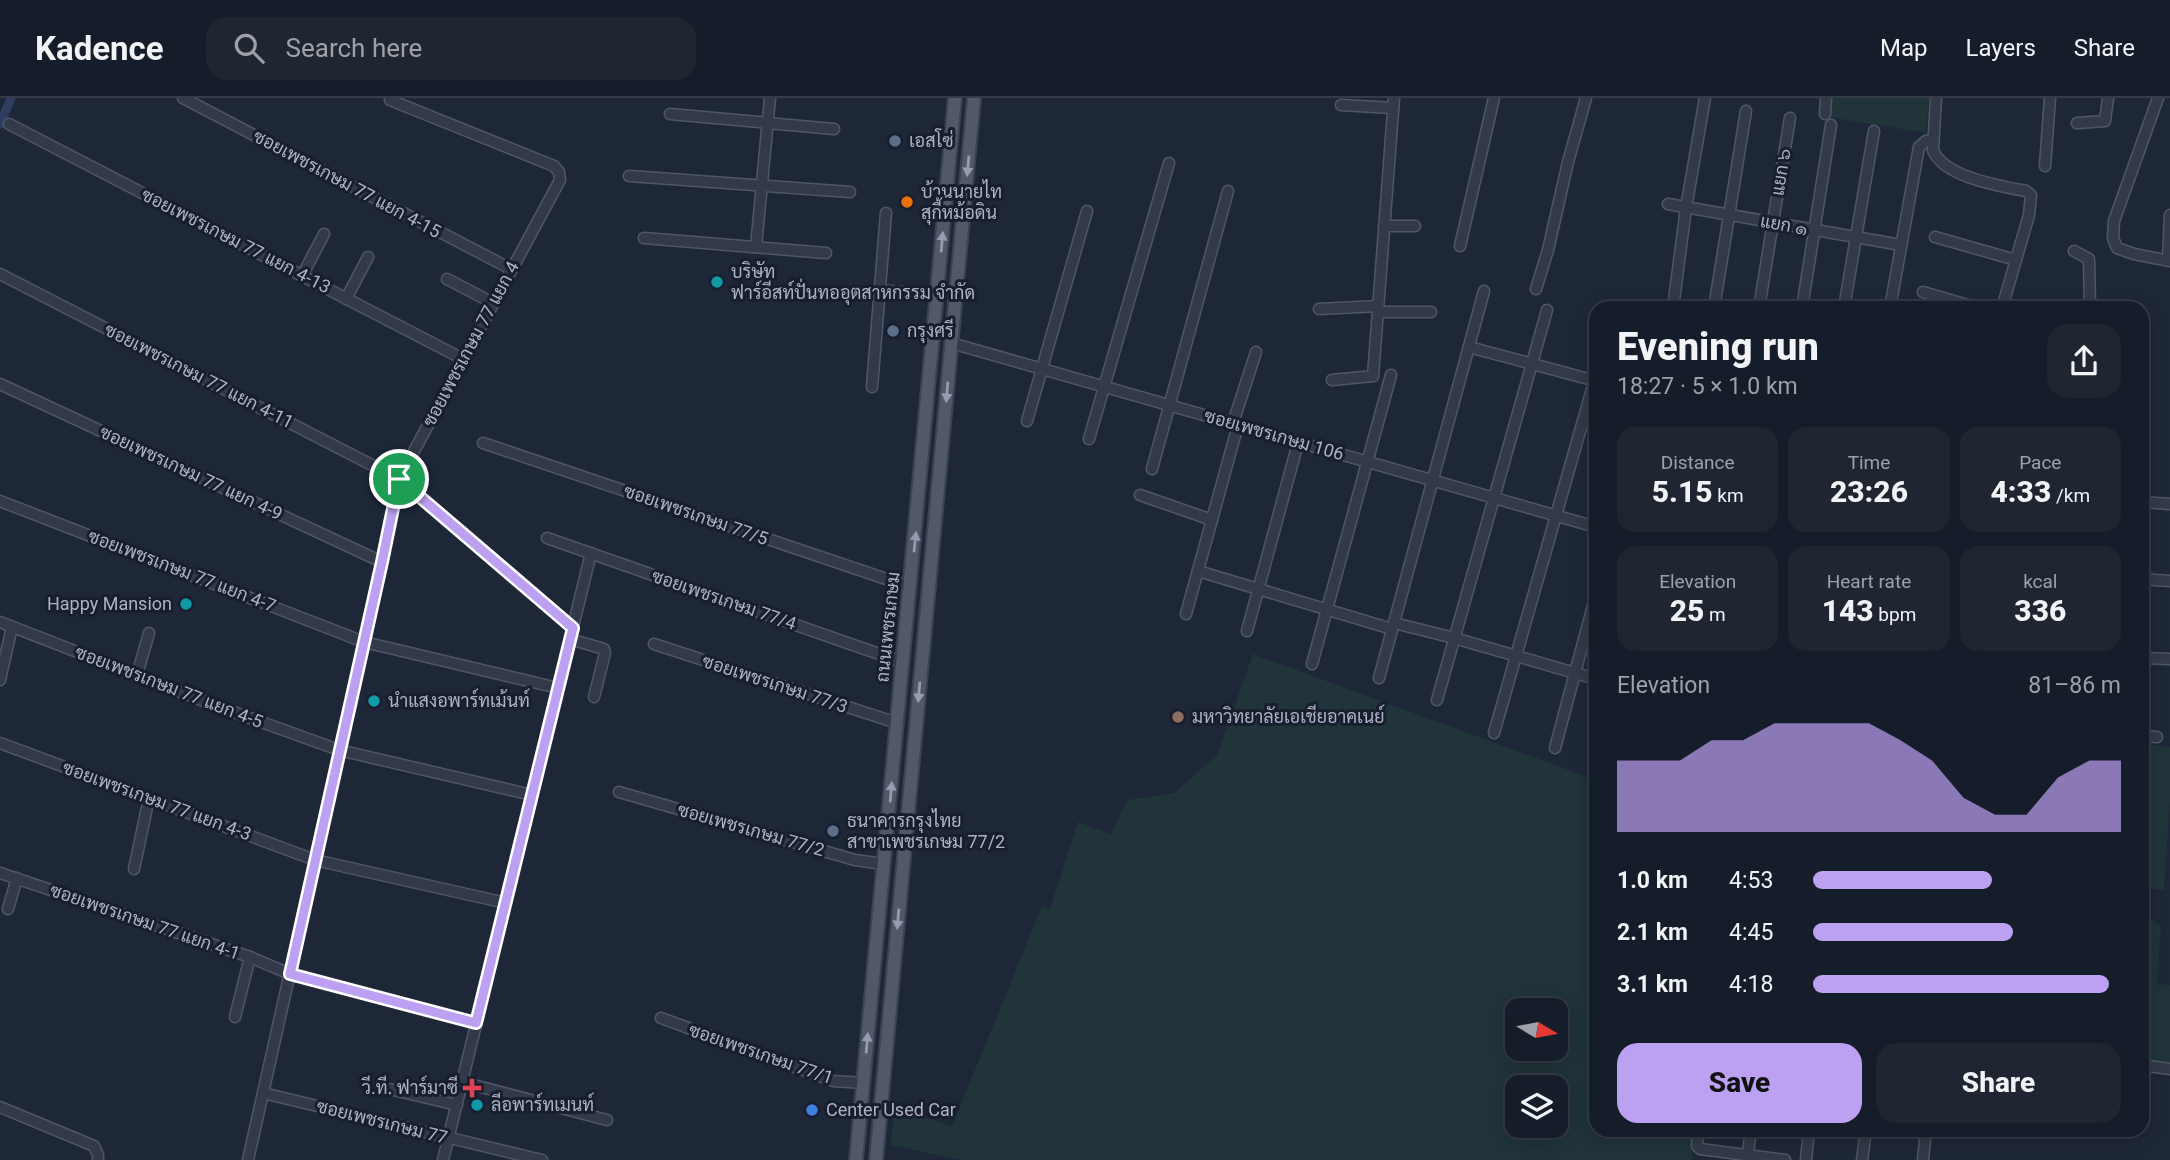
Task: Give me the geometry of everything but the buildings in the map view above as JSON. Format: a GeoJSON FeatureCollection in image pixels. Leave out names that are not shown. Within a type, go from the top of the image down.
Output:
{"type":"FeatureCollection","features":[{"type":"Feature","properties":{"kind":"main road","name":"ถนนเพชรเกษม"},"geometry":{"type":"LineString","coordinates":[[856,1160],[955,98]]}},
{"type":"Feature","properties":{"kind":"main road","name":"ถนนเพชรเกษม"},"geometry":{"type":"LineString","coordinates":[[876,1160],[974,98]]}},
{"type":"Feature","properties":{"kind":"main road"},"geometry":{"type":"LineString","coordinates":[[902,662],[922,666]]}},
{"type":"Feature","properties":{"kind":"main road"},"geometry":{"type":"LineString","coordinates":[[859,1134],[878,1137]]}},
{"type":"Feature","properties":{"kind":"street","name":"ซอยเพชรเกษม 77 แยก 4-15"},"geometry":{"type":"LineString","coordinates":[[183,98],[511,269]]}},
{"type":"Feature","properties":{"kind":"street"},"geometry":{"type":"LineString","coordinates":[[756,247],[770,98]]}},
{"type":"Feature","properties":{"kind":"street"},"geometry":{"type":"LineString","coordinates":[[1460,246],[1494,98]]}},
{"type":"Feature","properties":{"kind":"street"},"geometry":{"type":"LineString","coordinates":[[1536,289],[1586,98]]}},
{"type":"Feature","properties":{"kind":"street"},"geometry":{"type":"LineString","coordinates":[[1674,301],[1686,208],[1705,98]]}},
{"type":"Feature","properties":{"kind":"street"},"geometry":{"type":"LineString","coordinates":[[1825,114],[1826,98]]}},
{"type":"Feature","properties":{"kind":"street"},"geometry":{"type":"LineString","coordinates":[[1936,98],[1933,139],[1935,156],[1964,175],[2026,191],[2031,195],[2029,215],[2004,301]]}},
{"type":"Feature","properties":{"kind":"street"},"geometry":{"type":"LineString","coordinates":[[2045,166],[2050,98]]}},
{"type":"Feature","properties":{"kind":"street"},"geometry":{"type":"LineString","coordinates":[[2077,123],[2105,121],[2108,98]]}},
{"type":"Feature","properties":{"kind":"street"},"geometry":{"type":"LineString","coordinates":[[2158,98],[2114,221],[2113,238],[2118,248],[2169,261],[2170,215]]}},
{"type":"Feature","properties":{"kind":"street","name":"ซอยเพชรเกษม 77 แยก 4"},"geometry":{"type":"LineString","coordinates":[[248,1160],[399,479],[560,180],[559,172],[554,166],[390,100]]}},
{"type":"Feature","properties":{"kind":"street"},"geometry":{"type":"LineString","coordinates":[[1332,380],[1373,376],[1394,103],[1341,105]]}},
{"type":"Feature","properties":{"kind":"street"},"geometry":{"type":"LineString","coordinates":[[1715,301],[1746,111]]}},
{"type":"Feature","properties":{"kind":"street"},"geometry":{"type":"LineString","coordinates":[[670,114],[834,129]]}},
{"type":"Feature","properties":{"kind":"street","name":"แยก ๖"},"geometry":{"type":"LineString","coordinates":[[1760,301],[1790,118]]}},
{"type":"Feature","properties":{"kind":"street","name":"ซอยเพชรเกษม 77 แยก 4-13"},"geometry":{"type":"LineString","coordinates":[[9,124],[463,359]]}},
{"type":"Feature","properties":{"kind":"street"},"geometry":{"type":"LineString","coordinates":[[1802,301],[1832,125]]}},
{"type":"Feature","properties":{"kind":"street"},"geometry":{"type":"LineString","coordinates":[[1845,301],[1874,131]]}},
{"type":"Feature","properties":{"kind":"street"},"geometry":{"type":"LineString","coordinates":[[1891,301],[1919,147],[1933,139]]}},
{"type":"Feature","properties":{"kind":"street"},"geometry":{"type":"LineString","coordinates":[[1089,439],[1169,163]]}},
{"type":"Feature","properties":{"kind":"street"},"geometry":{"type":"LineString","coordinates":[[629,176],[850,192]]}},
{"type":"Feature","properties":{"kind":"street"},"geometry":{"type":"LineString","coordinates":[[1152,469],[1228,191]]}},
{"type":"Feature","properties":{"kind":"street","name":"แยก ๑"},"geometry":{"type":"LineString","coordinates":[[1668,204],[1901,245]]}},
{"type":"Feature","properties":{"kind":"street"},"geometry":{"type":"LineString","coordinates":[[1027,421],[1087,211]]}},
{"type":"Feature","properties":{"kind":"street"},"geometry":{"type":"LineString","coordinates":[[872,387],[886,213]]}},
{"type":"Feature","properties":{"kind":"street"},"geometry":{"type":"LineString","coordinates":[[1384,226],[1415,226]]}},
{"type":"Feature","properties":{"kind":"street"},"geometry":{"type":"LineString","coordinates":[[302,276],[324,234]]}},
{"type":"Feature","properties":{"kind":"street"},"geometry":{"type":"LineString","coordinates":[[644,237],[826,253]]}},
{"type":"Feature","properties":{"kind":"street"},"geometry":{"type":"LineString","coordinates":[[1935,237],[2016,260]]}},
{"type":"Feature","properties":{"kind":"street"},"geometry":{"type":"LineString","coordinates":[[2074,251],[2089,260],[2090,301]]}},
{"type":"Feature","properties":{"kind":"street"},"geometry":{"type":"LineString","coordinates":[[346,299],[368,257]]}},
{"type":"Feature","properties":{"kind":"street","name":"ซอยเพชรเกษม 77 แยก 4-11"},"geometry":{"type":"LineString","coordinates":[[0,274],[399,479],[571,633]]}},
{"type":"Feature","properties":{"kind":"street"},"geometry":{"type":"LineString","coordinates":[[447,279],[493,303]]}},
{"type":"Feature","properties":{"kind":"street"},"geometry":{"type":"LineString","coordinates":[[880,290],[937,295]]}},
{"type":"Feature","properties":{"kind":"street"},"geometry":{"type":"LineString","coordinates":[[1379,678],[1484,291]]}},
{"type":"Feature","properties":{"kind":"street"},"geometry":{"type":"LineString","coordinates":[[1923,292],[1954,301]]}},
{"type":"Feature","properties":{"kind":"street"},"geometry":{"type":"LineString","coordinates":[[1319,309],[1431,312]]}},
{"type":"Feature","properties":{"kind":"street"},"geometry":{"type":"LineString","coordinates":[[1437,700],[1547,310]]}},
{"type":"Feature","properties":{"kind":"street","name":"ซอยเพชรเกษม 106"},"geometry":{"type":"LineString","coordinates":[[951,343],[1589,525]]}},
{"type":"Feature","properties":{"kind":"street"},"geometry":{"type":"LineString","coordinates":[[1469,347],[1589,377]]}},
{"type":"Feature","properties":{"kind":"street"},"geometry":{"type":"LineString","coordinates":[[1186,614],[1256,352]]}},
{"type":"Feature","properties":{"kind":"street"},"geometry":{"type":"LineString","coordinates":[[1312,664],[1391,375]]}},
{"type":"Feature","properties":{"kind":"street","name":"ซอยเพชรเกษม 77 แยก 4-9"},"geometry":{"type":"LineString","coordinates":[[0,384],[382,562]]}},
{"type":"Feature","properties":{"kind":"street"},"geometry":{"type":"LineString","coordinates":[[1494,733],[1589,401]]}},
{"type":"Feature","properties":{"kind":"street","name":"ซอยเพชรเกษม 77/5"},"geometry":{"type":"LineString","coordinates":[[483,443],[910,587]]}},
{"type":"Feature","properties":{"kind":"street"},"geometry":{"type":"LineString","coordinates":[[1247,631],[1298,443]]}},
{"type":"Feature","properties":{"kind":"street"},"geometry":{"type":"LineString","coordinates":[[1140,495],[1212,520]]}},
{"type":"Feature","properties":{"kind":"street","name":"ซอยเพชรเกษม 77 แยก 4-7"},"geometry":{"type":"LineString","coordinates":[[0,501],[365,642],[558,688]]}},
{"type":"Feature","properties":{"kind":"street"},"geometry":{"type":"LineString","coordinates":[[2149,502],[2170,504]]}},
{"type":"Feature","properties":{"kind":"street","name":"ซอยเพชรเกษม 77/4"},"geometry":{"type":"LineString","coordinates":[[547,538],[902,662]]}},
{"type":"Feature","properties":{"kind":"street"},"geometry":{"type":"LineString","coordinates":[[443,1160],[591,553]]}},
{"type":"Feature","properties":{"kind":"street"},"geometry":{"type":"LineString","coordinates":[[1198,571],[1326,609],[1454,638],[1589,677]]}},
{"type":"Feature","properties":{"kind":"street"},"geometry":{"type":"LineString","coordinates":[[2149,580],[2170,581]]}},
{"type":"Feature","properties":{"kind":"street"},"geometry":{"type":"LineString","coordinates":[[1555,748],[1589,620]]}},
{"type":"Feature","properties":{"kind":"street","name":"ซอยเพชรเกษม 77 แยก 4-5"},"geometry":{"type":"LineString","coordinates":[[0,622],[339,750],[532,795]]}},
{"type":"Feature","properties":{"kind":"street"},"geometry":{"type":"LineString","coordinates":[[0,680],[12,627]]}},
{"type":"Feature","properties":{"kind":"street"},"geometry":{"type":"LineString","coordinates":[[137,675],[149,633]]}},
{"type":"Feature","properties":{"kind":"street"},"geometry":{"type":"LineString","coordinates":[[571,633],[604,649],[594,697]]}},
{"type":"Feature","properties":{"kind":"street","name":"ซอยเพชรเกษม 77/3"},"geometry":{"type":"LineString","coordinates":[[654,644],[897,723]]}},
{"type":"Feature","properties":{"kind":"street"},"geometry":{"type":"LineString","coordinates":[[2149,658],[2170,659]]}},
{"type":"Feature","properties":{"kind":"street"},"geometry":{"type":"LineString","coordinates":[[2149,736],[2157,737]]}},
{"type":"Feature","properties":{"kind":"street","name":"ซอยเพชรเกษม 77 แยก 4-3"},"geometry":{"type":"LineString","coordinates":[[0,743],[315,860],[506,903]]}},
{"type":"Feature","properties":{"kind":"street","name":"ซอยเพชรเกษม 77/2"},"geometry":{"type":"LineString","coordinates":[[619,792],[855,860],[884,864]]}},
{"type":"Feature","properties":{"kind":"street"},"geometry":{"type":"LineString","coordinates":[[134,869],[149,798]]}},
{"type":"Feature","properties":{"kind":"street","name":"ซอยเพชรเกษม 77 แยก 4-1"},"geometry":{"type":"LineString","coordinates":[[0,873],[250,957],[290,974],[476,1023]]}},
{"type":"Feature","properties":{"kind":"street"},"geometry":{"type":"LineString","coordinates":[[8,909],[17,878]]}},
{"type":"Feature","properties":{"kind":"street"},"geometry":{"type":"LineString","coordinates":[[235,1017],[250,957]]}},
{"type":"Feature","properties":{"kind":"street","name":"ซอยเพชรเกษม 77/1"},"geometry":{"type":"LineString","coordinates":[[661,1018],[834,1081],[863,1083]]}},
{"type":"Feature","properties":{"kind":"street"},"geometry":{"type":"LineString","coordinates":[[2149,1066],[2170,1069]]}},
{"type":"Feature","properties":{"kind":"street"},"geometry":{"type":"LineString","coordinates":[[462,1082],[607,1120]]}},
{"type":"Feature","properties":{"kind":"street"},"geometry":{"type":"LineString","coordinates":[[389,1089],[457,1105]]}},
{"type":"Feature","properties":{"kind":"street","name":"ซอยเพชรเกษม 77"},"geometry":{"type":"LineString","coordinates":[[263,1093],[542,1160]]}},
{"type":"Feature","properties":{"kind":"street"},"geometry":{"type":"LineString","coordinates":[[0,1107],[94,1146],[97,1160]]}},
{"type":"Feature","properties":{"kind":"street"},"geometry":{"type":"LineString","coordinates":[[1698,1137],[1697,1146],[1700,1149],[1785,1160]]}},
{"type":"Feature","properties":{"kind":"street"},"geometry":{"type":"LineString","coordinates":[[1748,1157],[1750,1137]]}},
{"type":"Feature","properties":{"kind":"street"},"geometry":{"type":"LineString","coordinates":[[1806,1160],[1808,1137]]}},
{"type":"Feature","properties":{"kind":"street"},"geometry":{"type":"LineString","coordinates":[[1862,1160],[1865,1137]]}},
{"type":"Feature","properties":{"kind":"street"},"geometry":{"type":"LineString","coordinates":[[1923,1160],[1925,1137]]}},
{"type":"Feature","properties":{"kind":"green space"},"geometry":{"type":"Polygon","coordinates":[[[1830,98],[1929,98],[1926,133],[1829,117],[1830,98]]]}},
{"type":"Feature","properties":{"kind":"green space"},"geometry":{"type":"Polygon","coordinates":[[[1253,654],[1589,777],[1589,1137],[1690,1137],[1693,1160],[961,1160],[891,1145],[894,1107],[952,1126],[1042,906],[1050,909],[1078,822],[1111,834],[1127,800],[1174,793],[1217,755],[1253,654]]]}},
{"type":"Feature","properties":{"kind":"green space"},"geometry":{"type":"Polygon","coordinates":[[[2149,745],[2170,747],[2170,802],[2164,890],[2149,889],[2149,745]]]}},
{"type":"Feature","properties":{"kind":"green space"},"geometry":{"type":"Polygon","coordinates":[[[2149,918],[2161,926],[2157,984],[2170,985],[2170,1075],[2149,1074],[2149,918]]]}},
{"type":"Feature","properties":{"kind":"waterway"},"geometry":{"type":"LineString","coordinates":[[0,124],[11,98]]}},
{"type":"Feature","properties":{"kind":"place","name":"เอสโซ่"},"geometry":{"type":"Point","coordinates":[895,141]}},
{"type":"Feature","properties":{"kind":"place","name":"บ้านนายไท สุกี้หม้อดิน"},"geometry":{"type":"Point","coordinates":[907,202]}},
{"type":"Feature","properties":{"kind":"place","name":"บริษัท ฟาร์อีสท์ปั่นทออุตสาหกรรม จำกัด"},"geometry":{"type":"Point","coordinates":[717,282]}},
{"type":"Feature","properties":{"kind":"place","name":"กรุงศรี"},"geometry":{"type":"Point","coordinates":[893,331]}},
{"type":"Feature","properties":{"kind":"place","name":"Happy Mansion"},"geometry":{"type":"Point","coordinates":[186,604]}},
{"type":"Feature","properties":{"kind":"place","name":"นำแสงอพาร์ทเม้นท์"},"geometry":{"type":"Point","coordinates":[374,701]}},
{"type":"Feature","properties":{"kind":"place","name":"มหาวิทยาลัยเอเชียอาคเนย์"},"geometry":{"type":"Point","coordinates":[1178,717]}},
{"type":"Feature","properties":{"kind":"place","name":"ธนาคารกรุงไทย สาขาเพชรเกษม 77/2"},"geometry":{"type":"Point","coordinates":[833,831]}},
{"type":"Feature","properties":{"kind":"place","name":"วี.ที. ฟาร์มาซี"},"geometry":{"type":"Point","coordinates":[472,1088]}},
{"type":"Feature","properties":{"kind":"place","name":"ลีอพาร์ทเมนท์"},"geometry":{"type":"Point","coordinates":[477,1105]}},
{"type":"Feature","properties":{"kind":"place","name":"Center Used Car"},"geometry":{"type":"Point","coordinates":[812,1110]}},
{"type":"Feature","properties":{"kind":"route"},"geometry":{"type":"LineString","coordinates":[[399,479],[573,628],[476,1023],[290,974],[399,479]]}}]}
